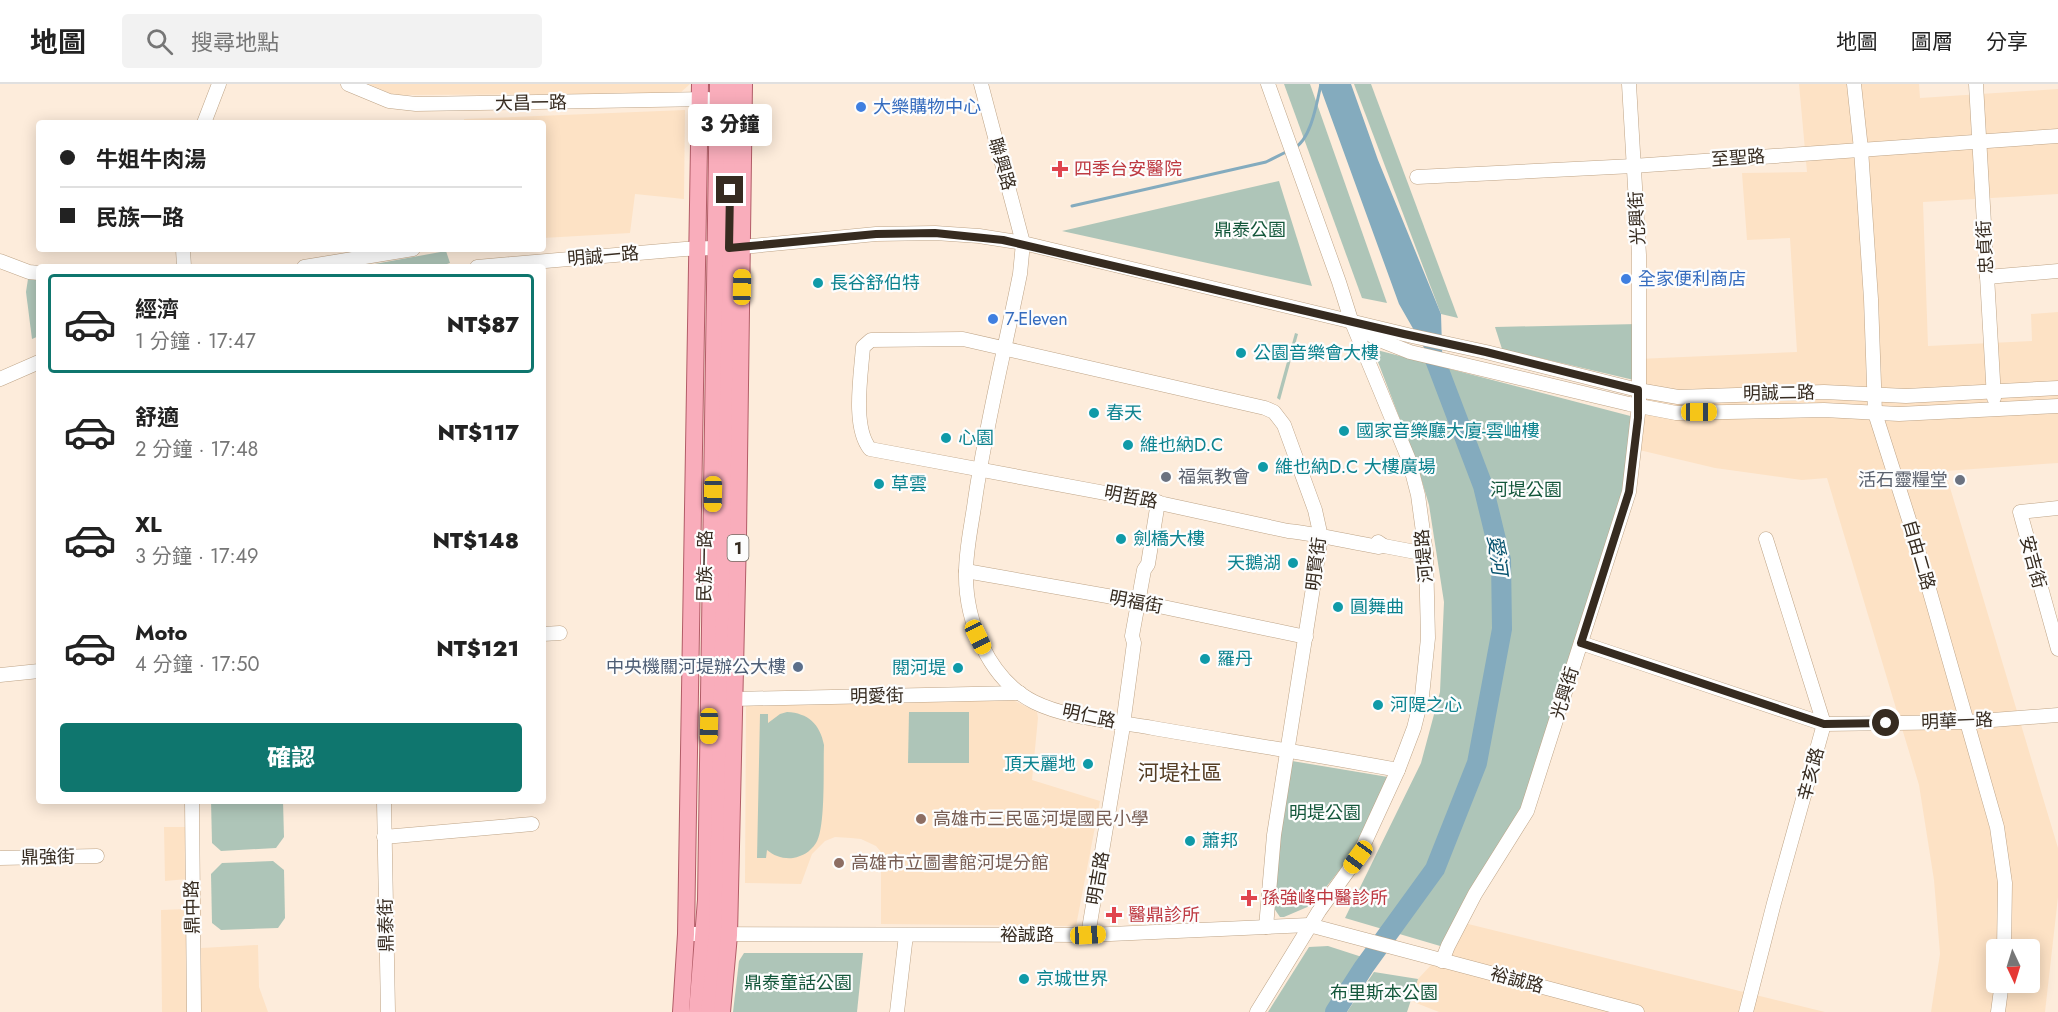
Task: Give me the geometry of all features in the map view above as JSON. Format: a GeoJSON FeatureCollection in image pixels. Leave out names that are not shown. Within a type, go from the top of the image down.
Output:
{"type":"FeatureCollection","features":[{"type":"Feature","properties":{"kind":"main road","name":"民族一路"},"geometry":{"type":"LineString","coordinates":[[721,248],[732,84]]}},
{"type":"Feature","properties":{"kind":"main road","name":"民族一路"},"geometry":{"type":"LineString","coordinates":[[681,1012],[686,933],[695,409],[744,84]]}},
{"type":"Feature","properties":{"kind":"main road","name":"民族一路"},"geometry":{"type":"LineString","coordinates":[[700,92],[730,304],[716,935],[722,1012]]}},
{"type":"Feature","properties":{"kind":"main road","name":"民族一路"},"geometry":{"type":"LineString","coordinates":[[718,92],[721,248]]}},
{"type":"Feature","properties":{"kind":"main road"},"geometry":{"type":"LineString","coordinates":[[695,409],[727,411]]}},
{"type":"Feature","properties":{"kind":"main road","name":"民族一路"},"geometry":{"type":"LineString","coordinates":[[709,1012],[734,699],[727,411]]}},
{"type":"Feature","properties":{"kind":"main road","name":"民族一路"},"geometry":{"type":"LineString","coordinates":[[697,1012],[716,935]]}},
{"type":"Feature","properties":{"kind":"street"},"geometry":{"type":"LineString","coordinates":[[205,120],[219,84]]}},
{"type":"Feature","properties":{"kind":"street","name":"大昌一路"},"geometry":{"type":"LineString","coordinates":[[348,84],[389,101],[416,104],[718,92]]}},
{"type":"Feature","properties":{"kind":"street","name":"聯興路"},"geometry":{"type":"LineString","coordinates":[[981,84],[1023,243]]}},
{"type":"Feature","properties":{"kind":"street","name":"河堤路"},"geometry":{"type":"LineString","coordinates":[[1257,1012],[1309,926],[1358,857],[1398,770],[1414,728],[1422,696],[1426,671],[1428,595],[1418,495],[1409,460],[1351,320],[1268,84]]}},
{"type":"Feature","properties":{"kind":"street","name":"光興街"},"geometry":{"type":"LineString","coordinates":[[1442,961],[1475,894],[1527,811],[1629,492],[1639,405],[1639,255],[1629,84]]}},
{"type":"Feature","properties":{"kind":"street","name":"自由二路"},"geometry":{"type":"LineString","coordinates":[[1854,84],[1861,149],[1871,298],[1875,413],[1911,526],[1997,827],[2006,906],[2004,939]]}},
{"type":"Feature","properties":{"kind":"street","name":"忠貞街"},"geometry":{"type":"LineString","coordinates":[[1976,84],[1995,410]]}},
{"type":"Feature","properties":{"kind":"street","name":"至聖路"},"geometry":{"type":"LineString","coordinates":[[1418,177],[1634,166],[2058,136]]}},
{"type":"Feature","properties":{"kind":"street"},"geometry":{"type":"LineString","coordinates":[[721,248],[876,234],[935,233],[979,236],[1023,243],[1351,320]]}},
{"type":"Feature","properties":{"kind":"street","name":"明仁路"},"geometry":{"type":"LineString","coordinates":[[1023,243],[1020,274],[980,469],[966,571],[967,587],[978,637],[995,669],[1020,693],[1050,708],[1123,723],[1398,770]]}},
{"type":"Feature","properties":{"kind":"street","name":"明誠一路"},"geometry":{"type":"LineString","coordinates":[[516,264],[721,248]]}},
{"type":"Feature","properties":{"kind":"street"},"geometry":{"type":"LineString","coordinates":[[322,264],[395,252]]}},
{"type":"Feature","properties":{"kind":"street"},"geometry":{"type":"LineString","coordinates":[[0,261],[36,273]]}},
{"type":"Feature","properties":{"kind":"street"},"geometry":{"type":"LineString","coordinates":[[1986,277],[2058,271]]}},
{"type":"Feature","properties":{"kind":"street","name":"明誠二路"},"geometry":{"type":"LineString","coordinates":[[1351,320],[1638,390],[1678,397],[1824,392],[1906,396],[2058,388]]}},
{"type":"Feature","properties":{"kind":"street","name":"明誠二路"},"geometry":{"type":"LineString","coordinates":[[1351,320],[1377,339],[1420,355],[1676,412],[1824,410],[1899,414],[2058,406]]}},
{"type":"Feature","properties":{"kind":"street"},"geometry":{"type":"LineString","coordinates":[[980,469],[870,449],[864,441],[862,431],[859,391],[863,347],[871,340],[933,338],[963,339],[1005,348]]}},
{"type":"Feature","properties":{"kind":"street","name":"明賢街"},"geometry":{"type":"LineString","coordinates":[[1005,348],[1255,406],[1274,412],[1284,425],[1321,534],[1274,835],[1266,927]]}},
{"type":"Feature","properties":{"kind":"street"},"geometry":{"type":"LineString","coordinates":[[0,379],[36,363]]}},
{"type":"Feature","properties":{"kind":"street","name":"明哲路"},"geometry":{"type":"LineString","coordinates":[[980,469],[1158,502],[1281,528],[1296,528],[1380,543],[1384,546],[1425,554]]}},
{"type":"Feature","properties":{"kind":"street","name":"明吉路"},"geometry":{"type":"LineString","coordinates":[[1088,935],[1134,643],[1138,638],[1141,602],[1150,572],[1148,564],[1158,502]]}},
{"type":"Feature","properties":{"kind":"street","name":"安吉街"},"geometry":{"type":"LineString","coordinates":[[2058,508],[2020,512],[2051,605],[2058,649]]}},
{"type":"Feature","properties":{"kind":"street","name":"辛亥路"},"geometry":{"type":"LineString","coordinates":[[1746,1012],[1824,724],[1766,539]]}},
{"type":"Feature","properties":{"kind":"street","name":"明福街"},"geometry":{"type":"LineString","coordinates":[[966,571],[1141,602],[1306,637]]}},
{"type":"Feature","properties":{"kind":"street"},"geometry":{"type":"LineString","coordinates":[[546,634],[560,633]]}},
{"type":"Feature","properties":{"kind":"street","name":"明華一路"},"geometry":{"type":"LineString","coordinates":[[1581,643],[1824,724],[1967,722],[2058,715]]}},
{"type":"Feature","properties":{"kind":"street"},"geometry":{"type":"LineString","coordinates":[[0,675],[36,671]]}},
{"type":"Feature","properties":{"kind":"street","name":"明愛街"},"geometry":{"type":"LineString","coordinates":[[734,699],[1020,693]]}},
{"type":"Feature","properties":{"kind":"street","name":"鼎中路"},"geometry":{"type":"LineString","coordinates":[[192,804],[194,1012]]}},
{"type":"Feature","properties":{"kind":"street","name":"鼎泰街"},"geometry":{"type":"LineString","coordinates":[[384,804],[388,1012]]}},
{"type":"Feature","properties":{"kind":"street"},"geometry":{"type":"LineString","coordinates":[[384,837],[532,824]]}},
{"type":"Feature","properties":{"kind":"street","name":"鼎強街"},"geometry":{"type":"LineString","coordinates":[[0,858],[97,856]]}},
{"type":"Feature","properties":{"kind":"street","name":"裕誠路"},"geometry":{"type":"LineString","coordinates":[[686,933],[716,935],[1088,935],[1309,926],[1637,1012]]}},
{"type":"Feature","properties":{"kind":"street"},"geometry":{"type":"LineString","coordinates":[[897,1012],[906,935]]}},
{"type":"Feature","properties":{"kind":"street"},"geometry":{"type":"LineString","coordinates":[[1998,1012],[2001,993]]}},
{"type":"Feature","properties":{"kind":"shaded area"},"geometry":{"type":"Polygon","coordinates":[[[368,84],[690,84],[679,94],[394,95],[368,84]]]}},
{"type":"Feature","properties":{"kind":"shaded area"},"geometry":{"type":"Polygon","coordinates":[[[1799,84],[1919,84],[1920,98],[2058,89],[2058,194],[1923,202],[1928,346],[2032,341],[2031,314],[2058,312],[2058,463],[1945,471],[2058,848],[2058,897],[2045,1012],[1931,1012],[1940,954],[1934,880],[1919,785],[1827,478],[1802,480],[1715,468],[1635,449],[1638,359],[1797,352],[1790,238],[1747,240],[1742,173],[1807,172],[1799,84]]]}},
{"type":"Feature","properties":{"kind":"shaded area"},"geometry":{"type":"Polygon","coordinates":[[[685,110],[684,199],[635,194],[630,233],[546,238],[546,120],[464,119],[685,110]]]}},
{"type":"Feature","properties":{"kind":"shaded area","name":"高雄市三民區河堤國民小學"},"geometry":{"type":"Polygon","coordinates":[[[1011,699],[1037,712],[1032,780],[1100,801],[1076,926],[881,924],[881,852],[876,846],[861,839],[835,837],[825,841],[812,854],[801,884],[745,883],[746,705],[1011,699]]]}},
{"type":"Feature","properties":{"kind":"shaded area"},"geometry":{"type":"Polygon","coordinates":[[[164,827],[199,827],[201,948],[258,945],[259,987],[268,1012],[162,1012],[161,910],[186,909],[187,879],[165,881],[164,827]]]}},
{"type":"Feature","properties":{"kind":"shaded area"},"geometry":{"type":"Polygon","coordinates":[[[1460,922],[1825,1012],[1439,1012],[1411,1001],[1418,979],[1447,948],[1460,922]]]}},
{"type":"Feature","properties":{"kind":"green space"},"geometry":{"type":"Polygon","coordinates":[[[1284,84],[1310,84],[1387,303],[1362,298],[1284,84]]]}},
{"type":"Feature","properties":{"kind":"green space"},"geometry":{"type":"Polygon","coordinates":[[[1354,84],[1371,84],[1458,318],[1441,314],[1354,84]]]}},
{"type":"Feature","properties":{"kind":"green space","name":"鼎泰公園"},"geometry":{"type":"Polygon","coordinates":[[[1279,181],[1312,286],[1062,231],[1279,181]]]}},
{"type":"Feature","properties":{"kind":"green space"},"geometry":{"type":"Polygon","coordinates":[[[440,252],[446,252],[450,263],[447,264],[374,264],[440,252]]]}},
{"type":"Feature","properties":{"kind":"green space"},"geometry":{"type":"Polygon","coordinates":[[[28,279],[36,280],[36,337],[32,339],[26,292],[28,279]]]}},
{"type":"Feature","properties":{"kind":"green space"},"geometry":{"type":"Polygon","coordinates":[[[1638,324],[1638,381],[1502,349],[1495,327],[1638,324]]]}},
{"type":"Feature","properties":{"kind":"green space"},"geometry":{"type":"Polygon","coordinates":[[[1295,333],[1298,334],[1280,400],[1277,398],[1295,333]]]}},
{"type":"Feature","properties":{"kind":"green space","name":"河堤公園"},"geometry":{"type":"Polygon","coordinates":[[[1373,349],[1638,418],[1635,449],[1528,811],[1447,948],[1345,918],[1421,763],[1440,692],[1444,602],[1429,505],[1416,461],[1373,349]]]}},
{"type":"Feature","properties":{"kind":"green space"},"geometry":{"type":"Polygon","coordinates":[[[787,712],[807,717],[812,721],[824,745],[823,796],[819,835],[811,849],[800,856],[782,857],[767,850],[766,858],[757,858],[760,714],[768,714],[768,723],[787,712]]]}},
{"type":"Feature","properties":{"kind":"green space"},"geometry":{"type":"Polygon","coordinates":[[[909,712],[969,712],[969,763],[908,763],[909,712]]]}},
{"type":"Feature","properties":{"kind":"green space","name":"明堤公園"},"geometry":{"type":"Polygon","coordinates":[[[1292,761],[1388,777],[1353,853],[1312,905],[1280,917],[1269,901],[1292,761]]]}},
{"type":"Feature","properties":{"kind":"green space"},"geometry":{"type":"Polygon","coordinates":[[[211,804],[283,804],[284,837],[276,848],[221,851],[212,843],[211,804]]]}},
{"type":"Feature","properties":{"kind":"green space"},"geometry":{"type":"Polygon","coordinates":[[[273,861],[284,870],[285,918],[278,928],[221,930],[212,923],[211,874],[222,863],[273,861]]]}},
{"type":"Feature","properties":{"kind":"green space"},"geometry":{"type":"Polygon","coordinates":[[[1328,946],[1362,957],[1327,1012],[1268,1012],[1309,947],[1328,946]]]}},
{"type":"Feature","properties":{"kind":"green space","name":"鼎泰童話公園"},"geometry":{"type":"Polygon","coordinates":[[[744,953],[863,953],[857,1012],[733,1012],[739,961],[744,953]]]}},
{"type":"Feature","properties":{"kind":"green space","name":"布里斯本公園"},"geometry":{"type":"Polygon","coordinates":[[[1374,972],[1418,979],[1407,1012],[1347,1012],[1374,972]]]}},
{"type":"Feature","properties":{"kind":"water"},"geometry":{"type":"Polygon","coordinates":[[[1319,84],[1351,84],[1378,160],[1441,314],[1443,381],[1399,304],[1319,84]]]}},
{"type":"Feature","properties":{"kind":"waterway"},"geometry":{"type":"LineString","coordinates":[[1294,148],[1300,144],[1309,129],[1321,84]]}},
{"type":"Feature","properties":{"kind":"waterway"},"geometry":{"type":"LineString","coordinates":[[1072,206],[1266,162],[1288,151]]}},
{"type":"Feature","properties":{"kind":"waterway","name":"愛河"},"geometry":{"type":"LineString","coordinates":[[1335,1012],[1364,967],[1435,869],[1477,763],[1502,629],[1501,560],[1483,486],[1434,357]]}},
{"type":"Feature","properties":{"kind":"place","name":"大樂購物中心"},"geometry":{"type":"Point","coordinates":[861,107]}},
{"type":"Feature","properties":{"kind":"place","name":"四季台安醫院"},"geometry":{"type":"Point","coordinates":[1060,169]}},
{"type":"Feature","properties":{"kind":"place","name":"全家便利商店"},"geometry":{"type":"Point","coordinates":[1626,279]}},
{"type":"Feature","properties":{"kind":"place","name":"長谷舒伯特"},"geometry":{"type":"Point","coordinates":[818,283]}},
{"type":"Feature","properties":{"kind":"place","name":"7-Eleven"},"geometry":{"type":"Point","coordinates":[993,319]}},
{"type":"Feature","properties":{"kind":"place","name":"公園音樂會大樓"},"geometry":{"type":"Point","coordinates":[1241,353]}},
{"type":"Feature","properties":{"kind":"place","name":"春天"},"geometry":{"type":"Point","coordinates":[1094,413]}},
{"type":"Feature","properties":{"kind":"place","name":"國家音樂廳大廈-雲岫樓"},"geometry":{"type":"Point","coordinates":[1344,431]}},
{"type":"Feature","properties":{"kind":"place","name":"心園"},"geometry":{"type":"Point","coordinates":[946,438]}},
{"type":"Feature","properties":{"kind":"place","name":"維也納D.C"},"geometry":{"type":"Point","coordinates":[1128,445]}},
{"type":"Feature","properties":{"kind":"place","name":"維也納D.C 大樓廣場"},"geometry":{"type":"Point","coordinates":[1263,467]}},
{"type":"Feature","properties":{"kind":"place","name":"福氣教會"},"geometry":{"type":"Point","coordinates":[1166,477]}},
{"type":"Feature","properties":{"kind":"place","name":"活石靈糧堂"},"geometry":{"type":"Point","coordinates":[1960,480]}},
{"type":"Feature","properties":{"kind":"place","name":"草雲"},"geometry":{"type":"Point","coordinates":[879,484]}},
{"type":"Feature","properties":{"kind":"place","name":"劍橋大樓"},"geometry":{"type":"Point","coordinates":[1121,539]}},
{"type":"Feature","properties":{"kind":"place","name":"天鵝湖"},"geometry":{"type":"Point","coordinates":[1293,563]}},
{"type":"Feature","properties":{"kind":"place","name":"圓舞曲"},"geometry":{"type":"Point","coordinates":[1338,607]}},
{"type":"Feature","properties":{"kind":"place","name":"羅丹"},"geometry":{"type":"Point","coordinates":[1205,659]}},
{"type":"Feature","properties":{"kind":"place","name":"中央機關河堤辦公大樓"},"geometry":{"type":"Point","coordinates":[798,667]}},
{"type":"Feature","properties":{"kind":"place","name":"閱河堤"},"geometry":{"type":"Point","coordinates":[958,668]}},
{"type":"Feature","properties":{"kind":"place","name":"河隄之心"},"geometry":{"type":"Point","coordinates":[1378,705]}},
{"type":"Feature","properties":{"kind":"place","name":"頂天麗地"},"geometry":{"type":"Point","coordinates":[1088,764]}},
{"type":"Feature","properties":{"kind":"place","name":"高雄市三民區河堤國民小學"},"geometry":{"type":"Point","coordinates":[921,819]}},
{"type":"Feature","properties":{"kind":"place","name":"蕭邦"},"geometry":{"type":"Point","coordinates":[1190,841]}},
{"type":"Feature","properties":{"kind":"place","name":"高雄市立圖書館河堤分館"},"geometry":{"type":"Point","coordinates":[839,863]}},
{"type":"Feature","properties":{"kind":"place","name":"孫強峰中醫診所"},"geometry":{"type":"Point","coordinates":[1249,898]}},
{"type":"Feature","properties":{"kind":"place","name":"醫鼎診所"},"geometry":{"type":"Point","coordinates":[1114,915]}},
{"type":"Feature","properties":{"kind":"place","name":"京城世界"},"geometry":{"type":"Point","coordinates":[1024,979]}},
{"type":"Feature","properties":{"kind":"district","name":"河堤社區"},"geometry":{"type":"Point","coordinates":[1180,773]}},
{"type":"Feature","properties":{"kind":"route"},"geometry":{"type":"LineString","coordinates":[[730,190],[729,248],[876,234],[935,233],[979,236],[1023,243],[1638,390],[1638,418],[1629,492],[1581,643],[1824,724],[1886,723]]}}]}
